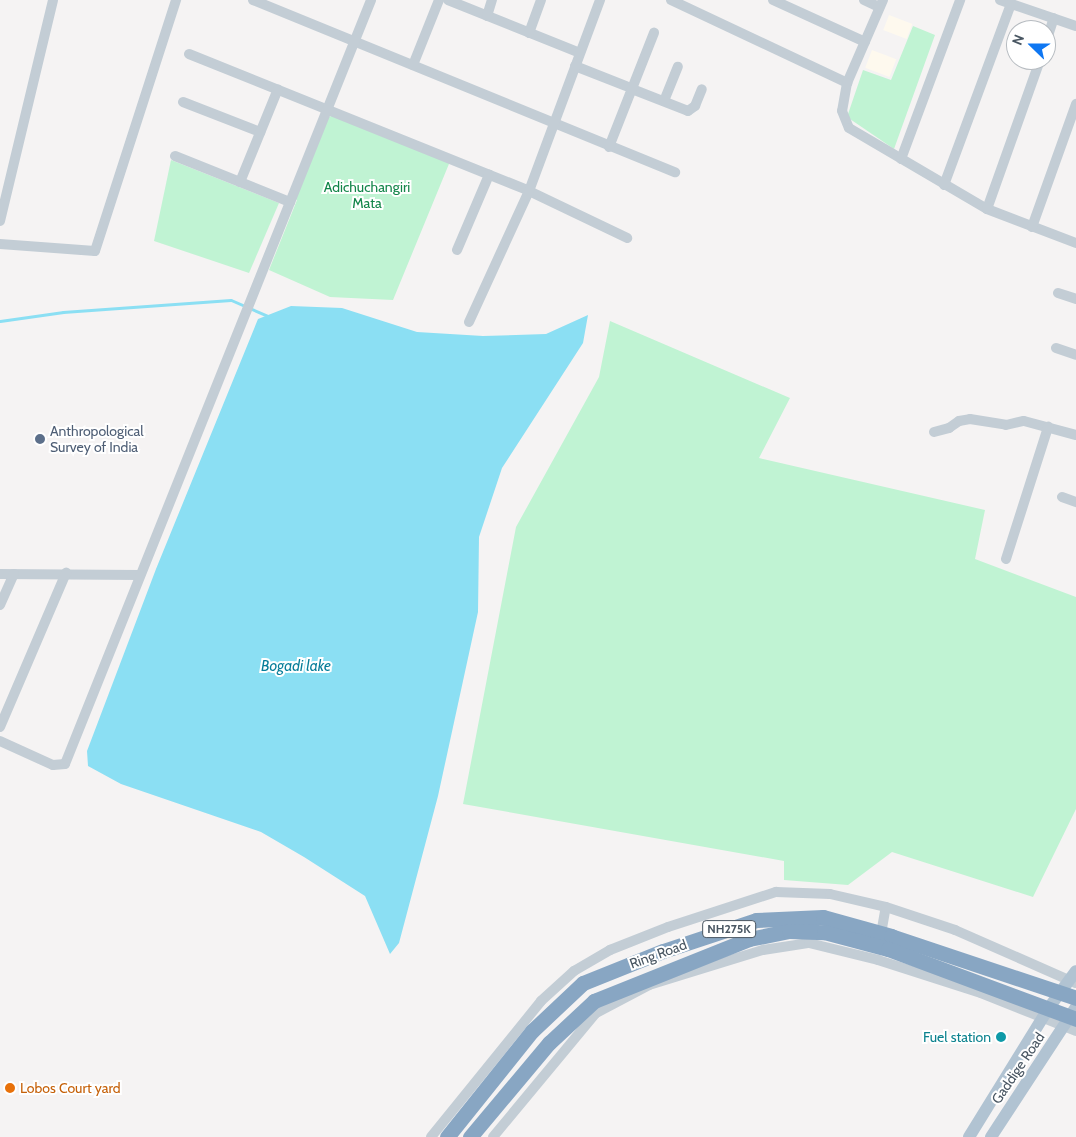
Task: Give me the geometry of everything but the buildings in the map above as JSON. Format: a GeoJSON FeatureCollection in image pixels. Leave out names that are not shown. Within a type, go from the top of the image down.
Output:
{"type":"FeatureCollection","features":[{"type":"Feature","properties":{"kind":"highway","name":"Ring Road"},"geometry":{"type":"LineString","coordinates":[[446,1137],[532,1031],[583,983],[663,950],[756,920],[823,917],[1076,998]]}},
{"type":"Feature","properties":{"kind":"highway","name":"Ring Road"},"geometry":{"type":"LineString","coordinates":[[470,1137],[549,1043],[594,1001],[749,939],[789,931],[824,932],[888,949],[1045,1014],[1073,1020]]}},
{"type":"Feature","properties":{"kind":"main road","name":"Gaddige Road"},"geometry":{"type":"LineString","coordinates":[[969,1137],[1045,1014],[1074,978]]}},
{"type":"Feature","properties":{"kind":"main road","name":"Gaddige Road"},"geometry":{"type":"LineString","coordinates":[[991,1137],[1073,1020]]}},
{"type":"Feature","properties":{"kind":"street"},"geometry":{"type":"LineString","coordinates":[[0,221],[53,0]]}},
{"type":"Feature","properties":{"kind":"street"},"geometry":{"type":"LineString","coordinates":[[0,244],[95,251],[176,0]]}},
{"type":"Feature","properties":{"kind":"street"},"geometry":{"type":"LineString","coordinates":[[253,0],[609,147],[676,172]]}},
{"type":"Feature","properties":{"kind":"street"},"geometry":{"type":"LineString","coordinates":[[0,741],[53,765],[65,764],[371,0]]}},
{"type":"Feature","properties":{"kind":"street"},"geometry":{"type":"LineString","coordinates":[[413,65],[439,0]]}},
{"type":"Feature","properties":{"kind":"street"},"geometry":{"type":"LineString","coordinates":[[448,0],[580,53]]}},
{"type":"Feature","properties":{"kind":"street"},"geometry":{"type":"LineString","coordinates":[[487,16],[492,0]]}},
{"type":"Feature","properties":{"kind":"street"},"geometry":{"type":"LineString","coordinates":[[529,33],[541,0]]}},
{"type":"Feature","properties":{"kind":"street"},"geometry":{"type":"LineString","coordinates":[[469,322],[529,191],[600,0]]}},
{"type":"Feature","properties":{"kind":"street"},"geometry":{"type":"LineString","coordinates":[[671,0],[847,83]]}},
{"type":"Feature","properties":{"kind":"street"},"geometry":{"type":"LineString","coordinates":[[773,0],[865,42]]}},
{"type":"Feature","properties":{"kind":"street"},"geometry":{"type":"LineString","coordinates":[[864,0],[881,4],[847,83],[842,111],[849,128],[987,209],[1076,243]]}},
{"type":"Feature","properties":{"kind":"street"},"geometry":{"type":"LineString","coordinates":[[901,159],[960,0]]}},
{"type":"Feature","properties":{"kind":"street"},"geometry":{"type":"LineString","coordinates":[[1000,0],[1076,26]]}},
{"type":"Feature","properties":{"kind":"street"},"geometry":{"type":"LineString","coordinates":[[944,185],[1011,4]]}},
{"type":"Feature","properties":{"kind":"street"},"geometry":{"type":"LineString","coordinates":[[609,147],[629,87],[654,33]]}},
{"type":"Feature","properties":{"kind":"street"},"geometry":{"type":"LineString","coordinates":[[190,54],[529,191],[627,238]]}},
{"type":"Feature","properties":{"kind":"street"},"geometry":{"type":"LineString","coordinates":[[575,66],[688,111],[695,106],[702,89]]}},
{"type":"Feature","properties":{"kind":"street"},"geometry":{"type":"LineString","coordinates":[[664,101],[678,67]]}},
{"type":"Feature","properties":{"kind":"street"},"geometry":{"type":"LineString","coordinates":[[987,209],[1036,70]]}},
{"type":"Feature","properties":{"kind":"street"},"geometry":{"type":"LineString","coordinates":[[240,182],[278,89]]}},
{"type":"Feature","properties":{"kind":"street"},"geometry":{"type":"LineString","coordinates":[[183,102],[260,132]]}},
{"type":"Feature","properties":{"kind":"street"},"geometry":{"type":"LineString","coordinates":[[1032,227],[1076,104]]}},
{"type":"Feature","properties":{"kind":"street"},"geometry":{"type":"LineString","coordinates":[[175,156],[290,202]]}},
{"type":"Feature","properties":{"kind":"street"},"geometry":{"type":"LineString","coordinates":[[457,250],[489,175]]}},
{"type":"Feature","properties":{"kind":"street"},"geometry":{"type":"LineString","coordinates":[[1058,293],[1076,299]]}},
{"type":"Feature","properties":{"kind":"street"},"geometry":{"type":"LineString","coordinates":[[1056,348],[1076,355]]}},
{"type":"Feature","properties":{"kind":"street"},"geometry":{"type":"LineString","coordinates":[[934,432],[949,428],[959,421],[970,419],[1006,425],[1024,420],[1076,435]]}},
{"type":"Feature","properties":{"kind":"street"},"geometry":{"type":"LineString","coordinates":[[1006,559],[1048,427]]}},
{"type":"Feature","properties":{"kind":"street"},"geometry":{"type":"LineString","coordinates":[[1062,497],[1076,502]]}},
{"type":"Feature","properties":{"kind":"street"},"geometry":{"type":"LineString","coordinates":[[0,727],[66,573]]}},
{"type":"Feature","properties":{"kind":"street"},"geometry":{"type":"LineString","coordinates":[[0,574],[140,575]]}},
{"type":"Feature","properties":{"kind":"street"},"geometry":{"type":"LineString","coordinates":[[0,605],[14,574]]}},
{"type":"Feature","properties":{"kind":"street"},"geometry":{"type":"LineString","coordinates":[[431,1137],[541,1001],[574,971],[610,950],[668,927],[776,892],[830,894],[886,907],[955,930],[1074,978]]}},
{"type":"Feature","properties":{"kind":"street"},"geometry":{"type":"LineString","coordinates":[[881,934],[886,907]]}},
{"type":"Feature","properties":{"kind":"street"},"geometry":{"type":"LineString","coordinates":[[493,1137],[596,1013],[649,985],[763,950],[809,943],[878,960],[1045,1014]]}},
{"type":"Feature","properties":{"kind":"shaded area"},"geometry":{"type":"Polygon","coordinates":[[[889,15],[912,24],[907,39],[883,30],[889,15]]]}},
{"type":"Feature","properties":{"kind":"shaded area"},"geometry":{"type":"Polygon","coordinates":[[[872,50],[896,59],[889,77],[865,68],[872,50]]]}},
{"type":"Feature","properties":{"kind":"green space"},"geometry":{"type":"Polygon","coordinates":[[[913,26],[935,35],[894,149],[847,117],[863,70],[891,80],[913,26]]]}},
{"type":"Feature","properties":{"kind":"green space","name":"Adichuchangiri Mata"},"geometry":{"type":"Polygon","coordinates":[[[333,112],[451,159],[393,300],[330,297],[269,270],[297,200],[292,197],[325,115],[330,117],[333,112]]]}},
{"type":"Feature","properties":{"kind":"green space"},"geometry":{"type":"Polygon","coordinates":[[[171,160],[279,203],[249,273],[154,241],[171,160]]]}},
{"type":"Feature","properties":{"kind":"green space"},"geometry":{"type":"Polygon","coordinates":[[[610,321],[790,398],[759,458],[985,510],[975,559],[1076,597],[1076,809],[1033,897],[892,852],[848,885],[784,880],[784,861],[463,804],[516,527],[599,377],[610,321]]]}},
{"type":"Feature","properties":{"kind":"water","name":"Bogadi lake"},"geometry":{"type":"Polygon","coordinates":[[[291,306],[342,308],[417,332],[483,336],[546,334],[588,315],[583,343],[502,468],[479,537],[478,612],[438,796],[399,943],[390,954],[365,896],[304,857],[261,832],[121,784],[88,766],[87,751],[156,569],[258,319],[291,306]]]}},
{"type":"Feature","properties":{"kind":"waterway"},"geometry":{"type":"LineString","coordinates":[[0,321],[63,312],[231,300],[270,317]]}},
{"type":"Feature","properties":{"kind":"place","name":"Anthropological Survey of India"},"geometry":{"type":"Point","coordinates":[40,439]}},
{"type":"Feature","properties":{"kind":"place","name":"Fuel station"},"geometry":{"type":"Point","coordinates":[1001,1037]}},
{"type":"Feature","properties":{"kind":"place","name":"Lobos Court yard"},"geometry":{"type":"Point","coordinates":[10,1088]}}]}
